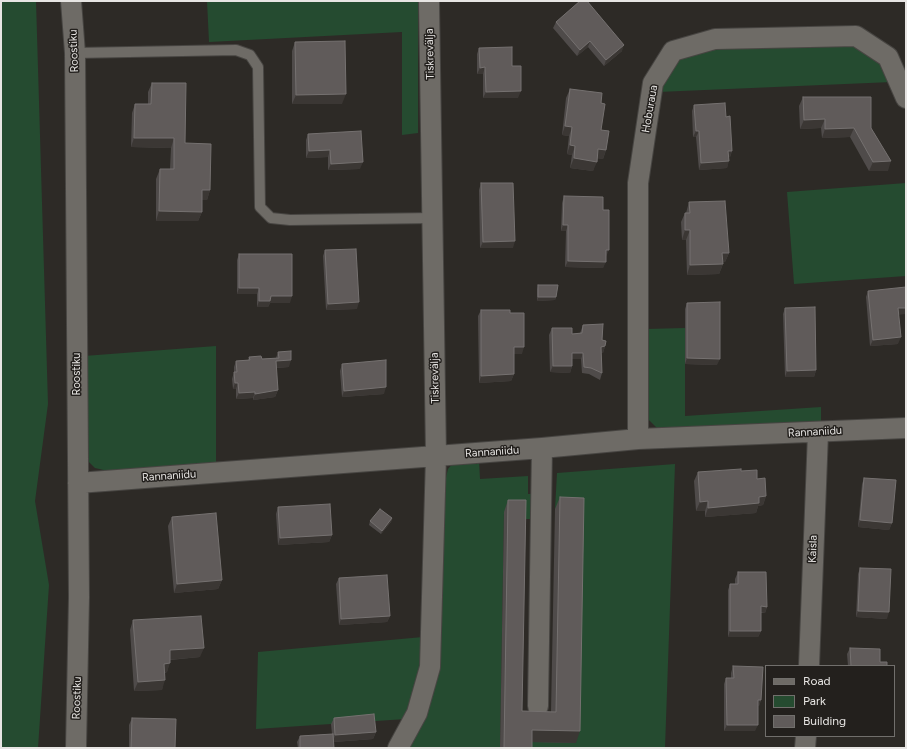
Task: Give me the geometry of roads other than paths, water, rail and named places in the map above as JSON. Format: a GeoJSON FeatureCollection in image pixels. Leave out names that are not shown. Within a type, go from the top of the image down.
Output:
{"type":"FeatureCollection","features":[{"type":"Feature","properties":{"kind":"street","name":"Roostiku"},"geometry":{"type":"LineString","coordinates":[[71,1],[75,53],[80,597],[76,748]]}},
{"type":"Feature","properties":{"kind":"street","name":"Tiskrevälja"},"geometry":{"type":"LineString","coordinates":[[398,748],[417,713],[430,667],[436,456],[429,1]]}},
{"type":"Feature","properties":{"kind":"street","name":"Hoburaua"},"geometry":{"type":"LineString","coordinates":[[638,439],[638,183],[653,83],[673,51],[715,39],[856,36],[888,56],[906,98]]}},
{"type":"Feature","properties":{"kind":"street","name":"Rannaniidu"},"geometry":{"type":"LineString","coordinates":[[78,482],[542,448],[638,439],[818,433],[906,428]]}},
{"type":"Feature","properties":{"kind":"street","name":"Kaisla"},"geometry":{"type":"LineString","coordinates":[[808,665],[818,433]]}},
{"type":"Feature","properties":{"kind":"street"},"geometry":{"type":"LineString","coordinates":[[538,706],[542,448]]}},
{"type":"Feature","properties":{"kind":"street"},"geometry":{"type":"LineString","coordinates":[[805,748],[806,737]]}},
{"type":"Feature","properties":{"kind":"lane"},"geometry":{"type":"LineString","coordinates":[[75,53],[236,50],[250,55],[258,67],[260,207],[271,218],[290,220],[433,218]]}}]}
